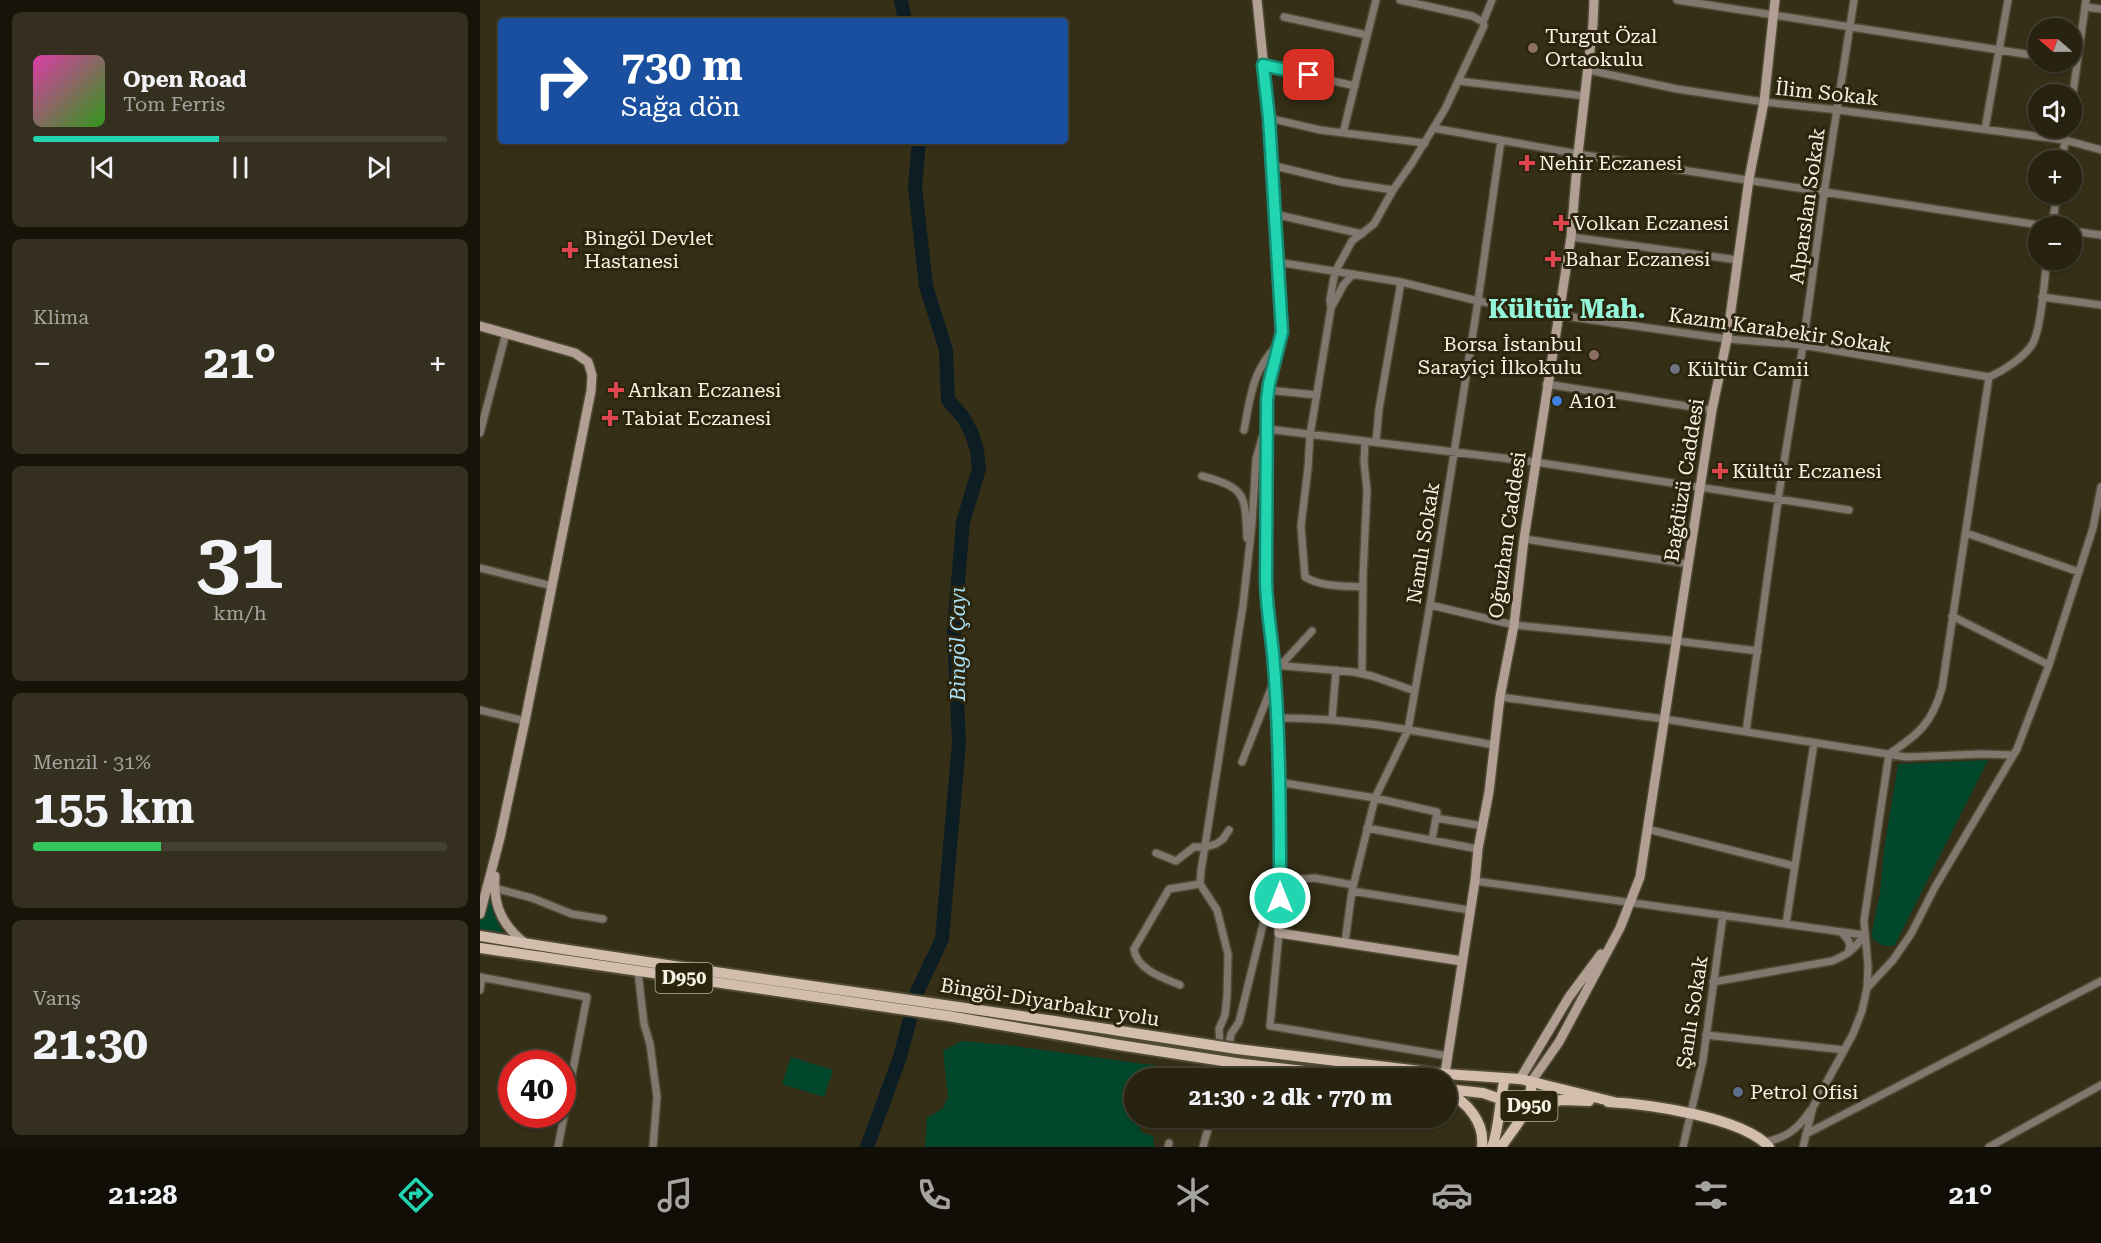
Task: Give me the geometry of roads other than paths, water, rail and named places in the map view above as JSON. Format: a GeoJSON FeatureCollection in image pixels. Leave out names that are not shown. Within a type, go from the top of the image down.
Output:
{"type":"FeatureCollection","features":[{"type":"Feature","properties":{"kind":"main road","name":"Bingöl-Diyarbakır yolu"},"geometry":{"type":"LineString","coordinates":[[480,936],[887,1002],[948,1016],[1119,1045],[1279,1068]]}},
{"type":"Feature","properties":{"kind":"main road","name":"Bingöl-Diyarbakır yolu"},"geometry":{"type":"LineString","coordinates":[[480,948],[639,972],[887,1002],[949,1004],[1237,1049],[1395,1068]]}},
{"type":"Feature","properties":{"kind":"main road","name":"Bingöl-Diyarbakır yolu"},"geometry":{"type":"LineString","coordinates":[[1457,1075],[1526,1080],[1614,1102],[1690,1114],[1732,1125],[1752,1133],[1767,1144]]}},
{"type":"Feature","properties":{"kind":"main road"},"geometry":{"type":"LineString","coordinates":[[1492,1147],[1505,1078]]}},
{"type":"Feature","properties":{"kind":"main road"},"geometry":{"type":"LineString","coordinates":[[1500,1147],[1529,1106],[1532,1097],[1526,1080]]}},
{"type":"Feature","properties":{"kind":"main road","name":"Bingöl-Diyarbakır yolu"},"geometry":{"type":"LineString","coordinates":[[1457,1091],[1483,1093],[1515,1104],[1529,1106],[1562,1100],[1614,1102]]}},
{"type":"Feature","properties":{"kind":"main road"},"geometry":{"type":"LineString","coordinates":[[1457,1096],[1475,1116],[1482,1130],[1482,1147]]}},
{"type":"Feature","properties":{"kind":"street"},"geometry":{"type":"LineString","coordinates":[[1242,762],[1278,665],[1266,599],[1267,429],[1268,390],[1282,332],[1269,118],[1257,0]]}},
{"type":"Feature","properties":{"kind":"street"},"geometry":{"type":"LineString","coordinates":[[1343,133],[1376,0]]}},
{"type":"Feature","properties":{"kind":"street"},"geometry":{"type":"LineString","coordinates":[[1400,0],[1472,16],[1483,22]]}},
{"type":"Feature","properties":{"kind":"street"},"geometry":{"type":"LineString","coordinates":[[1363,587],[1328,585],[1305,577],[1301,526],[1310,435],[1335,272],[1346,250],[1374,224],[1393,190],[1425,142],[1482,33],[1485,26],[1483,22],[1492,0]]}},
{"type":"Feature","properties":{"kind":"street","name":"Oğuzhan Caddesi"},"geometry":{"type":"LineString","coordinates":[[1446,1068],[1500,697],[1514,625],[1546,384],[1571,237],[1594,0]]}},
{"type":"Feature","properties":{"kind":"street"},"geometry":{"type":"LineString","coordinates":[[1677,0],[2028,54]]}},
{"type":"Feature","properties":{"kind":"street","name":"Bağdüzü Caddesi"},"geometry":{"type":"LineString","coordinates":[[1620,928],[1640,877],[1712,410],[1727,339],[1749,179],[1764,102],[1774,0]]}},
{"type":"Feature","properties":{"kind":"street","name":"Alparslan Sokak"},"geometry":{"type":"LineString","coordinates":[[1746,732],[1854,0]]}},
{"type":"Feature","properties":{"kind":"street"},"geometry":{"type":"LineString","coordinates":[[1985,129],[2008,0]]}},
{"type":"Feature","properties":{"kind":"street"},"geometry":{"type":"LineString","coordinates":[[2082,23],[2086,3],[2101,9]]}},
{"type":"Feature","properties":{"kind":"street"},"geometry":{"type":"LineString","coordinates":[[1284,17],[1367,35]]}},
{"type":"Feature","properties":{"kind":"street"},"geometry":{"type":"LineString","coordinates":[[1263,65],[1355,86]]}},
{"type":"Feature","properties":{"kind":"street","name":"İlim Sokak"},"geometry":{"type":"LineString","coordinates":[[1588,70],[1677,89],[2065,140],[2101,150]]}},
{"type":"Feature","properties":{"kind":"street"},"geometry":{"type":"LineString","coordinates":[[1458,81],[1585,96]]}},
{"type":"Feature","properties":{"kind":"street"},"geometry":{"type":"LineString","coordinates":[[1269,118],[1320,130],[1425,142]]}},
{"type":"Feature","properties":{"kind":"street"},"geometry":{"type":"LineString","coordinates":[[1433,128],[1578,154],[2028,223]]}},
{"type":"Feature","properties":{"kind":"street","name":"Namlı Sokak"},"geometry":{"type":"LineString","coordinates":[[1346,942],[1352,888],[1367,828],[1376,798],[1408,730],[1478,301],[1501,140]]}},
{"type":"Feature","properties":{"kind":"street"},"geometry":{"type":"LineString","coordinates":[[2064,150],[2065,140]]}},
{"type":"Feature","properties":{"kind":"street"},"geometry":{"type":"LineString","coordinates":[[1271,165],[1341,182],[1393,190]]}},
{"type":"Feature","properties":{"kind":"street"},"geometry":{"type":"LineString","coordinates":[[1274,214],[1362,234]]}},
{"type":"Feature","properties":{"kind":"street"},"geometry":{"type":"LineString","coordinates":[[2082,233],[2101,236]]}},
{"type":"Feature","properties":{"kind":"street"},"geometry":{"type":"LineString","coordinates":[[1571,237],[1738,260]]}},
{"type":"Feature","properties":{"kind":"street","name":"Kazım Karabekir Sokak"},"geometry":{"type":"LineString","coordinates":[[1277,262],[1401,282],[1478,301],[1557,315],[1727,339],[1803,345],[1992,376]]}},
{"type":"Feature","properties":{"kind":"street"},"geometry":{"type":"LineString","coordinates":[[1767,1144],[1792,1132],[1813,1107],[1862,1011],[1867,988],[1868,966],[1864,935],[1866,902],[1889,754],[1915,735],[1929,720],[1936,707],[1942,688],[1992,376],[2025,353],[2033,342],[2046,270]]}},
{"type":"Feature","properties":{"kind":"street"},"geometry":{"type":"LineString","coordinates":[[1331,308],[1344,284],[1353,274]]}},
{"type":"Feature","properties":{"kind":"street"},"geometry":{"type":"LineString","coordinates":[[1376,442],[1379,409],[1401,282]]}},
{"type":"Feature","properties":{"kind":"street"},"geometry":{"type":"LineString","coordinates":[[2042,297],[2101,305]]}},
{"type":"Feature","properties":{"kind":"street"},"geometry":{"type":"LineString","coordinates":[[480,326],[584,357],[592,375],[591,391],[525,721],[500,838],[480,914]]}},
{"type":"Feature","properties":{"kind":"street"},"geometry":{"type":"LineString","coordinates":[[480,433],[506,333]]}},
{"type":"Feature","properties":{"kind":"street"},"geometry":{"type":"LineString","coordinates":[[1244,430],[1257,373],[1266,357],[1280,342]]}},
{"type":"Feature","properties":{"kind":"street"},"geometry":{"type":"LineString","coordinates":[[1546,384],[1712,410]]}},
{"type":"Feature","properties":{"kind":"street"},"geometry":{"type":"LineString","coordinates":[[1268,390],[1316,395]]}},
{"type":"Feature","properties":{"kind":"street"},"geometry":{"type":"LineString","coordinates":[[1267,429],[1535,462],[1850,510]]}},
{"type":"Feature","properties":{"kind":"street"},"geometry":{"type":"LineString","coordinates":[[1221,1068],[1219,1029],[1225,1015],[1228,954],[1217,910],[1200,884],[1243,605],[1256,459],[1267,429]]}},
{"type":"Feature","properties":{"kind":"street"},"geometry":{"type":"LineString","coordinates":[[1362,674],[1363,587],[1367,521],[1365,441]]}},
{"type":"Feature","properties":{"kind":"street"},"geometry":{"type":"LineString","coordinates":[[1202,476],[1236,488],[1243,498],[1248,556]]}},
{"type":"Feature","properties":{"kind":"street"},"geometry":{"type":"LineString","coordinates":[[1867,988],[1893,960],[1911,934],[1935,887],[2013,755],[2028,723],[2093,528],[2101,487]]}},
{"type":"Feature","properties":{"kind":"street"},"geometry":{"type":"LineString","coordinates":[[1966,533],[2079,572]]}},
{"type":"Feature","properties":{"kind":"street"},"geometry":{"type":"LineString","coordinates":[[1524,539],[1689,564]]}},
{"type":"Feature","properties":{"kind":"street"},"geometry":{"type":"LineString","coordinates":[[480,568],[552,586]]}},
{"type":"Feature","properties":{"kind":"street"},"geometry":{"type":"LineString","coordinates":[[1430,605],[1514,625],[1758,651]]}},
{"type":"Feature","properties":{"kind":"street"},"geometry":{"type":"LineString","coordinates":[[1952,616],[2049,665]]}},
{"type":"Feature","properties":{"kind":"street"},"geometry":{"type":"LineString","coordinates":[[1278,665],[1312,631]]}},
{"type":"Feature","properties":{"kind":"street"},"geometry":{"type":"LineString","coordinates":[[1278,665],[1362,674],[1414,691]]}},
{"type":"Feature","properties":{"kind":"street"},"geometry":{"type":"LineString","coordinates":[[1332,719],[1336,670]]}},
{"type":"Feature","properties":{"kind":"street"},"geometry":{"type":"LineString","coordinates":[[1274,680],[1280,881],[1279,933],[1270,1026],[1448,1056]]}},
{"type":"Feature","properties":{"kind":"street"},"geometry":{"type":"LineString","coordinates":[[1500,697],[1664,719],[1906,757],[2013,755]]}},
{"type":"Feature","properties":{"kind":"street"},"geometry":{"type":"LineString","coordinates":[[480,710],[525,721]]}},
{"type":"Feature","properties":{"kind":"street"},"geometry":{"type":"LineString","coordinates":[[1276,718],[1332,719],[1494,745]]}},
{"type":"Feature","properties":{"kind":"street"},"geometry":{"type":"LineString","coordinates":[[1786,924],[1814,743]]}},
{"type":"Feature","properties":{"kind":"street"},"geometry":{"type":"LineString","coordinates":[[1278,782],[1376,798],[1437,812],[1432,840]]}},
{"type":"Feature","properties":{"kind":"street"},"geometry":{"type":"LineString","coordinates":[[1436,818],[1483,826]]}},
{"type":"Feature","properties":{"kind":"street"},"geometry":{"type":"LineString","coordinates":[[1367,828],[1478,849]]}},
{"type":"Feature","properties":{"kind":"street"},"geometry":{"type":"LineString","coordinates":[[1647,829],[1794,866]]}},
{"type":"Feature","properties":{"kind":"street"},"geometry":{"type":"LineString","coordinates":[[1156,853],[1176,861],[1194,847],[1206,847],[1223,839],[1229,830]]}},
{"type":"Feature","properties":{"kind":"street"},"geometry":{"type":"LineString","coordinates":[[500,838],[494,888],[499,913],[508,929],[526,944]]}},
{"type":"Feature","properties":{"kind":"street"},"geometry":{"type":"LineString","coordinates":[[1280,881],[1315,878],[1352,888],[1469,910]]}},
{"type":"Feature","properties":{"kind":"street"},"geometry":{"type":"LineString","coordinates":[[1224,1068],[1231,1034],[1239,1022],[1269,900],[1280,881]]}},
{"type":"Feature","properties":{"kind":"street"},"geometry":{"type":"LineString","coordinates":[[1475,881],[1864,935]]}},
{"type":"Feature","properties":{"kind":"street"},"geometry":{"type":"LineString","coordinates":[[1180,985],[1149,970],[1138,960],[1134,949],[1169,889],[1200,884]]}},
{"type":"Feature","properties":{"kind":"street"},"geometry":{"type":"LineString","coordinates":[[494,888],[532,898],[572,914],[603,919]]}},
{"type":"Feature","properties":{"kind":"street","name":"Şanlı Sokak"},"geometry":{"type":"LineString","coordinates":[[1683,1147],[1703,1060],[1722,915]]}},
{"type":"Feature","properties":{"kind":"street"},"geometry":{"type":"LineString","coordinates":[[1526,1080],[1559,1042],[1620,928]]}},
{"type":"Feature","properties":{"kind":"street"},"geometry":{"type":"LineString","coordinates":[[1526,1080],[1569,997],[1620,928]]}},
{"type":"Feature","properties":{"kind":"street"},"geometry":{"type":"LineString","coordinates":[[1840,932],[1848,939],[1850,946],[1847,955]]}},
{"type":"Feature","properties":{"kind":"street"},"geometry":{"type":"LineString","coordinates":[[1279,933],[1462,961]]}},
{"type":"Feature","properties":{"kind":"street"},"geometry":{"type":"LineString","coordinates":[[1713,982],[1832,961],[1847,955],[1857,947],[1864,935]]}},
{"type":"Feature","properties":{"kind":"street"},"geometry":{"type":"LineString","coordinates":[[639,972],[644,1024],[650,1044],[657,1097],[653,1147]]}},
{"type":"Feature","properties":{"kind":"street"},"geometry":{"type":"LineString","coordinates":[[480,990],[481,977],[587,997],[558,1147]]}},
{"type":"Feature","properties":{"kind":"street"},"geometry":{"type":"LineString","coordinates":[[1806,1134],[2101,981]]}},
{"type":"Feature","properties":{"kind":"street"},"geometry":{"type":"LineString","coordinates":[[1706,1035],[1844,1050]]}},
{"type":"Feature","properties":{"kind":"street"},"geometry":{"type":"LineString","coordinates":[[1989,1147],[2101,1085]]}},
{"type":"Feature","properties":{"kind":"street"},"geometry":{"type":"LineString","coordinates":[[1803,1147],[1813,1107]]}},
{"type":"Feature","properties":{"kind":"street"},"geometry":{"type":"LineString","coordinates":[[1203,1147],[1208,1128]]}},
{"type":"Feature","properties":{"kind":"waterway","name":"Bingöl Çayı"},"geometry":{"type":"LineString","coordinates":[[901,0],[904,18]]}},
{"type":"Feature","properties":{"kind":"waterway","name":"Bingöl Çayı"},"geometry":{"type":"LineString","coordinates":[[867,1147],[900,1057],[917,992],[942,939],[959,743],[954,631],[963,522],[979,469],[977,450],[971,432],[963,417],[948,400],[946,350],[926,286],[915,187],[919,144]]}},
{"type":"Feature","properties":{"kind":"place","name":"Turgut Özal Ortaokulu"},"geometry":{"type":"Point","coordinates":[1533,48]}},
{"type":"Feature","properties":{"kind":"place","name":"Nehir Eczanesi"},"geometry":{"type":"Point","coordinates":[1527,163]}},
{"type":"Feature","properties":{"kind":"place","name":"Volkan Eczanesi"},"geometry":{"type":"Point","coordinates":[1561,223]}},
{"type":"Feature","properties":{"kind":"place","name":"Bingöl Devlet Hastanesi"},"geometry":{"type":"Point","coordinates":[570,250]}},
{"type":"Feature","properties":{"kind":"place","name":"Bahar Eczanesi"},"geometry":{"type":"Point","coordinates":[1553,259]}},
{"type":"Feature","properties":{"kind":"place","name":"Borsa İstanbul Sarayiçi İlkokulu"},"geometry":{"type":"Point","coordinates":[1594,355]}},
{"type":"Feature","properties":{"kind":"place","name":"Kültür Camii"},"geometry":{"type":"Point","coordinates":[1675,369]}},
{"type":"Feature","properties":{"kind":"place","name":"Arıkan Eczanesi"},"geometry":{"type":"Point","coordinates":[616,390]}},
{"type":"Feature","properties":{"kind":"place","name":"A101"},"geometry":{"type":"Point","coordinates":[1557,401]}},
{"type":"Feature","properties":{"kind":"place","name":"Tabiat Eczanesi"},"geometry":{"type":"Point","coordinates":[610,418]}},
{"type":"Feature","properties":{"kind":"place","name":"Kültür Eczanesi"},"geometry":{"type":"Point","coordinates":[1720,471]}},
{"type":"Feature","properties":{"kind":"place","name":"Petrol Ofisi"},"geometry":{"type":"Point","coordinates":[1738,1092]}},
{"type":"Feature","properties":{"kind":"district","name":"Kültür Mah."},"geometry":{"type":"Point","coordinates":[1567,309]}}]}
